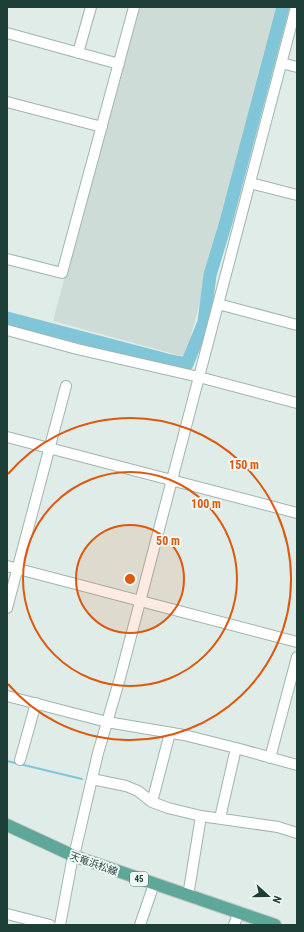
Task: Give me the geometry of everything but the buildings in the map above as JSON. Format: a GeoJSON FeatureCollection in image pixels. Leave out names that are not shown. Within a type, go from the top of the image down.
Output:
{"type":"FeatureCollection","features":[{"type":"Feature","properties":{"kind":"main road","name":"天竜浜松線"},"geometry":{"type":"LineString","coordinates":[[7,825],[74,856],[274,925]]}},
{"type":"Feature","properties":{"kind":"street"},"geometry":{"type":"LineString","coordinates":[[78,53],[91,7]]}},
{"type":"Feature","properties":{"kind":"street"},"geometry":{"type":"LineString","coordinates":[[7,259],[62,273],[134,7]]}},
{"type":"Feature","properties":{"kind":"street"},"geometry":{"type":"LineString","coordinates":[[60,925],[72,861],[92,779],[296,7]]}},
{"type":"Feature","properties":{"kind":"street"},"geometry":{"type":"LineString","coordinates":[[7,33],[119,64]]}},
{"type":"Feature","properties":{"kind":"street"},"geometry":{"type":"LineString","coordinates":[[281,63],[297,67]]}},
{"type":"Feature","properties":{"kind":"street"},"geometry":{"type":"LineString","coordinates":[[7,102],[102,127]]}},
{"type":"Feature","properties":{"kind":"street"},"geometry":{"type":"LineString","coordinates":[[250,183],[297,195]]}},
{"type":"Feature","properties":{"kind":"street"},"geometry":{"type":"LineString","coordinates":[[218,304],[297,325]]}},
{"type":"Feature","properties":{"kind":"street"},"geometry":{"type":"LineString","coordinates":[[7,330],[77,349],[199,377],[297,403]]}},
{"type":"Feature","properties":{"kind":"street"},"geometry":{"type":"LineString","coordinates":[[7,608],[66,386]]}},
{"type":"Feature","properties":{"kind":"street"},"geometry":{"type":"LineString","coordinates":[[7,437],[297,513]]}},
{"type":"Feature","properties":{"kind":"street"},"geometry":{"type":"LineString","coordinates":[[7,566],[297,642]]}},
{"type":"Feature","properties":{"kind":"street"},"geometry":{"type":"LineString","coordinates":[[270,758],[297,657]]}},
{"type":"Feature","properties":{"kind":"street"},"geometry":{"type":"LineString","coordinates":[[7,696],[107,722],[170,733],[236,748],[297,765]]}},
{"type":"Feature","properties":{"kind":"street"},"geometry":{"type":"LineString","coordinates":[[20,760],[36,703]]}},
{"type":"Feature","properties":{"kind":"street"},"geometry":{"type":"LineString","coordinates":[[152,802],[170,733]]}},
{"type":"Feature","properties":{"kind":"street"},"geometry":{"type":"LineString","coordinates":[[220,818],[236,748]]}},
{"type":"Feature","properties":{"kind":"street"},"geometry":{"type":"LineString","coordinates":[[92,779],[126,786],[138,791],[152,802],[168,808],[201,816],[278,827],[297,832]]}},
{"type":"Feature","properties":{"kind":"street"},"geometry":{"type":"LineString","coordinates":[[188,896],[201,816]]}},
{"type":"Feature","properties":{"kind":"street"},"geometry":{"type":"LineString","coordinates":[[140,925],[154,884]]}},
{"type":"Feature","properties":{"kind":"street"},"geometry":{"type":"LineString","coordinates":[[234,925],[239,912]]}},
{"type":"Feature","properties":{"kind":"street"},"geometry":{"type":"LineString","coordinates":[[7,914],[50,925]]}},
{"type":"Feature","properties":{"kind":"shaded area"},"geometry":{"type":"Polygon","coordinates":[[[137,7],[280,7],[185,357],[53,321],[137,7]]]}},
{"type":"Feature","properties":{"kind":"waterway"},"geometry":{"type":"LineString","coordinates":[[7,318],[187,364],[204,322],[210,275],[226,222],[283,7]]}},
{"type":"Feature","properties":{"kind":"waterway"},"geometry":{"type":"LineString","coordinates":[[7,761],[82,779]]}}]}
